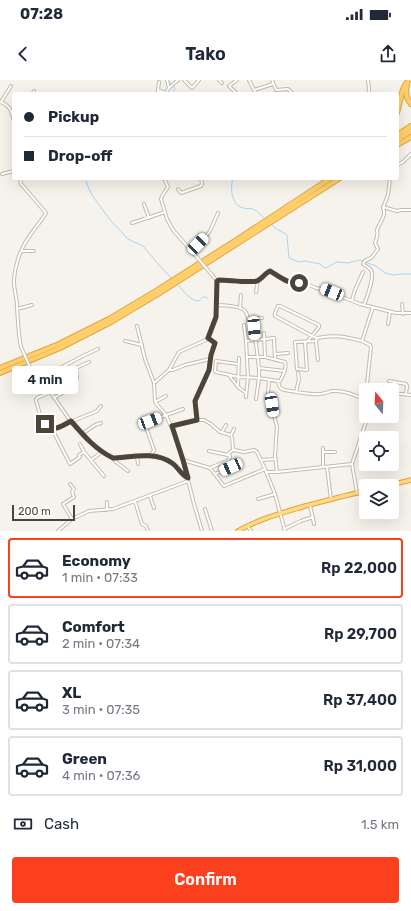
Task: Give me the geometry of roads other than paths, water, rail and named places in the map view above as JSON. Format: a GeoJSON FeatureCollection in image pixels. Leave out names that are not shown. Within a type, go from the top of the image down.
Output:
{"type":"FeatureCollection","features":[{"type":"Feature","properties":{"kind":"highway"},"geometry":{"type":"LineString","coordinates":[[410,80],[406,92],[408,101],[411,104]]}},
{"type":"Feature","properties":{"kind":"highway"},"geometry":{"type":"LineString","coordinates":[[399,107],[405,85],[410,80]]}},
{"type":"Feature","properties":{"kind":"highway"},"geometry":{"type":"LineString","coordinates":[[399,134],[411,126]]}},
{"type":"Feature","properties":{"kind":"highway"},"geometry":{"type":"LineString","coordinates":[[399,139],[411,131]]}},
{"type":"Feature","properties":{"kind":"highway"},"geometry":{"type":"LineString","coordinates":[[399,144],[411,137]]}},
{"type":"Feature","properties":{"kind":"highway"},"geometry":{"type":"LineString","coordinates":[[308,196],[327,180]]}},
{"type":"Feature","properties":{"kind":"highway"},"geometry":{"type":"LineString","coordinates":[[0,373],[60,348],[110,322],[158,294],[308,196],[336,180]]}},
{"type":"Feature","properties":{"kind":"highway"},"geometry":{"type":"LineString","coordinates":[[0,368],[59,344],[109,319],[239,241]]}},
{"type":"Feature","properties":{"kind":"highway"},"geometry":{"type":"LineString","coordinates":[[399,483],[411,480]]}},
{"type":"Feature","properties":{"kind":"highway"},"geometry":{"type":"LineString","coordinates":[[238,531],[279,513],[357,493]]}},
{"type":"Feature","properties":{"kind":"street"},"geometry":{"type":"LineString","coordinates":[[167,80],[170,87]]}},
{"type":"Feature","properties":{"kind":"street"},"geometry":{"type":"LineString","coordinates":[[167,92],[170,87],[178,80]]}},
{"type":"Feature","properties":{"kind":"street"},"geometry":{"type":"LineString","coordinates":[[184,80],[192,88],[200,80]]}},
{"type":"Feature","properties":{"kind":"street"},"geometry":{"type":"LineString","coordinates":[[235,92],[229,86],[237,80]]}},
{"type":"Feature","properties":{"kind":"street"},"geometry":{"type":"LineString","coordinates":[[249,80],[254,90],[273,84]]}},
{"type":"Feature","properties":{"kind":"street"},"geometry":{"type":"LineString","coordinates":[[272,80],[276,90],[288,89],[291,92]]}},
{"type":"Feature","properties":{"kind":"street"},"geometry":{"type":"LineString","coordinates":[[368,80],[368,92]]}},
{"type":"Feature","properties":{"kind":"street"},"geometry":{"type":"LineString","coordinates":[[159,82],[158,90],[162,92]]}},
{"type":"Feature","properties":{"kind":"street"},"geometry":{"type":"LineString","coordinates":[[11,86],[1,102],[5,103],[12,111]]}},
{"type":"Feature","properties":{"kind":"street"},"geometry":{"type":"LineString","coordinates":[[399,164],[411,154]]}},
{"type":"Feature","properties":{"kind":"street"},"geometry":{"type":"LineString","coordinates":[[2,174],[12,172]]}},
{"type":"Feature","properties":{"kind":"street"},"geometry":{"type":"LineString","coordinates":[[21,180],[23,186],[46,213],[25,242],[18,259],[14,280],[17,324],[21,347],[33,374],[47,387],[82,434],[102,452],[113,458],[128,471]]}},
{"type":"Feature","properties":{"kind":"street"},"geometry":{"type":"LineString","coordinates":[[154,383],[169,370],[180,352],[208,338],[215,320],[216,305],[217,281],[173,230],[165,212],[161,198],[168,187],[165,180]]}},
{"type":"Feature","properties":{"kind":"street"},"geometry":{"type":"LineString","coordinates":[[178,190],[181,193],[201,186],[201,180]]}},
{"type":"Feature","properties":{"kind":"street"},"geometry":{"type":"LineString","coordinates":[[364,305],[372,280],[372,273],[368,267],[363,264],[372,258],[378,249],[375,241],[378,236],[377,230],[384,213],[383,207],[388,195],[390,180]]}},
{"type":"Feature","properties":{"kind":"street"},"geometry":{"type":"LineString","coordinates":[[144,204],[148,218]]}},
{"type":"Feature","properties":{"kind":"street"},"geometry":{"type":"LineString","coordinates":[[383,207],[397,211],[411,210]]}},
{"type":"Feature","properties":{"kind":"street"},"geometry":{"type":"LineString","coordinates":[[132,223],[165,212]]}},
{"type":"Feature","properties":{"kind":"street"},"geometry":{"type":"LineString","coordinates":[[191,251],[210,231],[218,213]]}},
{"type":"Feature","properties":{"kind":"street"},"geometry":{"type":"LineString","coordinates":[[21,251],[34,251]]}},
{"type":"Feature","properties":{"kind":"street"},"geometry":{"type":"LineString","coordinates":[[217,281],[248,282],[258,280],[270,271],[278,277],[293,284],[305,283],[316,288],[322,288],[360,304],[398,314],[411,313]]}},
{"type":"Feature","properties":{"kind":"street"},"geometry":{"type":"LineString","coordinates":[[352,300],[363,272]]}},
{"type":"Feature","properties":{"kind":"street"},"geometry":{"type":"LineString","coordinates":[[256,292],[258,280]]}},
{"type":"Feature","properties":{"kind":"street"},"geometry":{"type":"LineString","coordinates":[[240,308],[241,295]]}},
{"type":"Feature","properties":{"kind":"street"},"geometry":{"type":"LineString","coordinates":[[359,308],[360,304]]}},
{"type":"Feature","properties":{"kind":"street"},"geometry":{"type":"LineString","coordinates":[[402,304],[403,314]]}},
{"type":"Feature","properties":{"kind":"street"},"geometry":{"type":"LineString","coordinates":[[17,308],[32,305]]}},
{"type":"Feature","properties":{"kind":"street"},"geometry":{"type":"LineString","coordinates":[[216,305],[244,309],[248,318],[262,318]]}},
{"type":"Feature","properties":{"kind":"street"},"geometry":{"type":"LineString","coordinates":[[318,360],[316,340],[312,336],[276,316],[275,313],[278,306],[281,306],[319,325],[319,327],[312,336],[306,342],[307,370],[297,369],[296,342],[306,342],[316,340],[328,335],[342,337],[362,341],[370,345],[367,383]]}},
{"type":"Feature","properties":{"kind":"street"},"geometry":{"type":"LineString","coordinates":[[362,341],[373,307]]}},
{"type":"Feature","properties":{"kind":"street"},"geometry":{"type":"LineString","coordinates":[[388,324],[390,312]]}},
{"type":"Feature","properties":{"kind":"street"},"geometry":{"type":"LineString","coordinates":[[244,325],[248,377],[246,397]]}},
{"type":"Feature","properties":{"kind":"street"},"geometry":{"type":"LineString","coordinates":[[137,326],[145,359],[154,383],[155,402],[166,415],[172,426],[183,460],[202,531]]}},
{"type":"Feature","properties":{"kind":"street"},"geometry":{"type":"LineString","coordinates":[[254,328],[259,368],[256,399]]}},
{"type":"Feature","properties":{"kind":"street"},"geometry":{"type":"LineString","coordinates":[[264,333],[265,357]]}},
{"type":"Feature","properties":{"kind":"street"},"geometry":{"type":"LineString","coordinates":[[197,420],[195,401],[209,370],[215,343],[208,338]]}},
{"type":"Feature","properties":{"kind":"street"},"geometry":{"type":"LineString","coordinates":[[246,341],[274,338],[276,360]]}},
{"type":"Feature","properties":{"kind":"street"},"geometry":{"type":"LineString","coordinates":[[125,341],[142,345]]}},
{"type":"Feature","properties":{"kind":"street"},"geometry":{"type":"LineString","coordinates":[[22,382],[36,378],[98,349]]}},
{"type":"Feature","properties":{"kind":"street"},"geometry":{"type":"LineString","coordinates":[[276,354],[288,353]]}},
{"type":"Feature","properties":{"kind":"street"},"geometry":{"type":"LineString","coordinates":[[238,364],[215,361],[215,371],[239,377],[280,381],[285,371],[285,362],[265,357],[247,357]]}},
{"type":"Feature","properties":{"kind":"street"},"geometry":{"type":"LineString","coordinates":[[238,387],[239,358]]}},
{"type":"Feature","properties":{"kind":"street"},"geometry":{"type":"LineString","coordinates":[[169,370],[211,359]]}},
{"type":"Feature","properties":{"kind":"street"},"geometry":{"type":"LineString","coordinates":[[47,387],[60,381],[76,379],[76,368],[89,362]]}},
{"type":"Feature","properties":{"kind":"street"},"geometry":{"type":"LineString","coordinates":[[259,368],[285,371]]}},
{"type":"Feature","properties":{"kind":"street"},"geometry":{"type":"LineString","coordinates":[[296,392],[299,379],[298,373]]}},
{"type":"Feature","properties":{"kind":"street"},"geometry":{"type":"LineString","coordinates":[[229,375],[238,387],[246,393]]}},
{"type":"Feature","properties":{"kind":"street"},"geometry":{"type":"LineString","coordinates":[[269,380],[268,393],[272,399],[277,426],[277,472]]}},
{"type":"Feature","properties":{"kind":"street"},"geometry":{"type":"LineString","coordinates":[[278,381],[282,389],[296,392],[320,394],[337,391],[359,396]]}},
{"type":"Feature","properties":{"kind":"street"},"geometry":{"type":"LineString","coordinates":[[389,381],[406,384],[406,394]]}},
{"type":"Feature","properties":{"kind":"street"},"geometry":{"type":"LineString","coordinates":[[54,398],[72,387]]}},
{"type":"Feature","properties":{"kind":"street"},"geometry":{"type":"LineString","coordinates":[[50,392],[37,398],[36,400],[42,420],[52,429],[70,464],[84,452]]}},
{"type":"Feature","properties":{"kind":"street"},"geometry":{"type":"LineString","coordinates":[[399,394],[411,395]]}},
{"type":"Feature","properties":{"kind":"street"},"geometry":{"type":"LineString","coordinates":[[155,402],[166,396]]}},
{"type":"Feature","properties":{"kind":"street"},"geometry":{"type":"LineString","coordinates":[[52,429],[97,411],[101,406]]}},
{"type":"Feature","properties":{"kind":"street"},"geometry":{"type":"LineString","coordinates":[[150,421],[183,410]]}},
{"type":"Feature","properties":{"kind":"street"},"geometry":{"type":"LineString","coordinates":[[172,426],[197,420],[204,420],[219,431],[231,435]]}},
{"type":"Feature","properties":{"kind":"street"},"geometry":{"type":"LineString","coordinates":[[82,434],[95,425],[101,423]]}},
{"type":"Feature","properties":{"kind":"street"},"geometry":{"type":"LineString","coordinates":[[222,432],[226,425]]}},
{"type":"Feature","properties":{"kind":"street"},"geometry":{"type":"LineString","coordinates":[[146,426],[154,450],[150,455]]}},
{"type":"Feature","properties":{"kind":"street"},"geometry":{"type":"LineString","coordinates":[[233,450],[233,439],[231,435],[234,429]]}},
{"type":"Feature","properties":{"kind":"street"},"geometry":{"type":"LineString","coordinates":[[80,444],[84,452],[104,476]]}},
{"type":"Feature","properties":{"kind":"street"},"geometry":{"type":"LineString","coordinates":[[357,493],[352,464],[359,444]]}},
{"type":"Feature","properties":{"kind":"street"},"geometry":{"type":"LineString","coordinates":[[209,452],[228,454],[233,450]]}},
{"type":"Feature","properties":{"kind":"street"},"geometry":{"type":"LineString","coordinates":[[233,450],[244,452],[255,451],[258,453],[275,494],[284,530],[301,521],[313,517]]}},
{"type":"Feature","properties":{"kind":"street"},"geometry":{"type":"LineString","coordinates":[[323,467],[323,450],[335,452]]}},
{"type":"Feature","properties":{"kind":"street"},"geometry":{"type":"LineString","coordinates":[[91,460],[102,452]]}},
{"type":"Feature","properties":{"kind":"street"},"geometry":{"type":"LineString","coordinates":[[215,474],[231,467],[232,465],[229,460],[230,455],[228,454]]}},
{"type":"Feature","properties":{"kind":"street"},"geometry":{"type":"LineString","coordinates":[[113,458],[150,455],[156,456],[169,461],[183,476],[188,478]]}},
{"type":"Feature","properties":{"kind":"street"},"geometry":{"type":"LineString","coordinates":[[137,456],[138,464]]}},
{"type":"Feature","properties":{"kind":"street"},"geometry":{"type":"LineString","coordinates":[[261,460],[276,459]]}},
{"type":"Feature","properties":{"kind":"street"},"geometry":{"type":"LineString","coordinates":[[183,460],[210,468],[223,486],[266,470],[277,472],[352,464]]}},
{"type":"Feature","properties":{"kind":"street"},"geometry":{"type":"LineString","coordinates":[[210,468],[229,460]]}},
{"type":"Feature","properties":{"kind":"street"},"geometry":{"type":"LineString","coordinates":[[327,467],[331,499]]}},
{"type":"Feature","properties":{"kind":"street"},"geometry":{"type":"LineString","coordinates":[[58,531],[72,519],[89,511],[113,509],[188,481]]}},
{"type":"Feature","properties":{"kind":"street"},"geometry":{"type":"LineString","coordinates":[[70,484],[74,489],[72,492],[74,496],[63,504],[72,519]]}},
{"type":"Feature","properties":{"kind":"street"},"geometry":{"type":"LineString","coordinates":[[258,499],[275,494]]}},
{"type":"Feature","properties":{"kind":"street"},"geometry":{"type":"LineString","coordinates":[[150,496],[154,508]]}},
{"type":"Feature","properties":{"kind":"street"},"geometry":{"type":"LineString","coordinates":[[135,501],[142,524],[146,526],[148,531]]}},
{"type":"Feature","properties":{"kind":"street"},"geometry":{"type":"LineString","coordinates":[[107,502],[107,510]]}},
{"type":"Feature","properties":{"kind":"street"},"geometry":{"type":"LineString","coordinates":[[310,505],[314,524]]}},
{"type":"Feature","properties":{"kind":"street"},"geometry":{"type":"LineString","coordinates":[[205,509],[212,531]]}},
{"type":"Feature","properties":{"kind":"street"},"geometry":{"type":"LineString","coordinates":[[247,526],[251,531]]}},
{"type":"Feature","properties":{"kind":"waterway"},"geometry":{"type":"LineString","coordinates":[[168,80],[175,88],[173,92]]}},
{"type":"Feature","properties":{"kind":"waterway"},"geometry":{"type":"LineString","coordinates":[[233,180],[232,196],[236,203],[243,208],[253,209],[265,219]]}},
{"type":"Feature","properties":{"kind":"waterway"},"geometry":{"type":"LineString","coordinates":[[86,181],[94,198],[111,221],[128,239],[143,246],[172,279]]}},
{"type":"Feature","properties":{"kind":"waterway"},"geometry":{"type":"LineString","coordinates":[[271,224],[286,234],[289,258],[299,262],[305,261],[320,264],[325,268],[337,262],[348,263],[360,260],[376,266],[385,273],[394,275],[411,274]]}},
{"type":"Feature","properties":{"kind":"waterway"},"geometry":{"type":"LineString","coordinates":[[177,284],[196,301],[199,301],[203,297],[208,299]]}}]}
